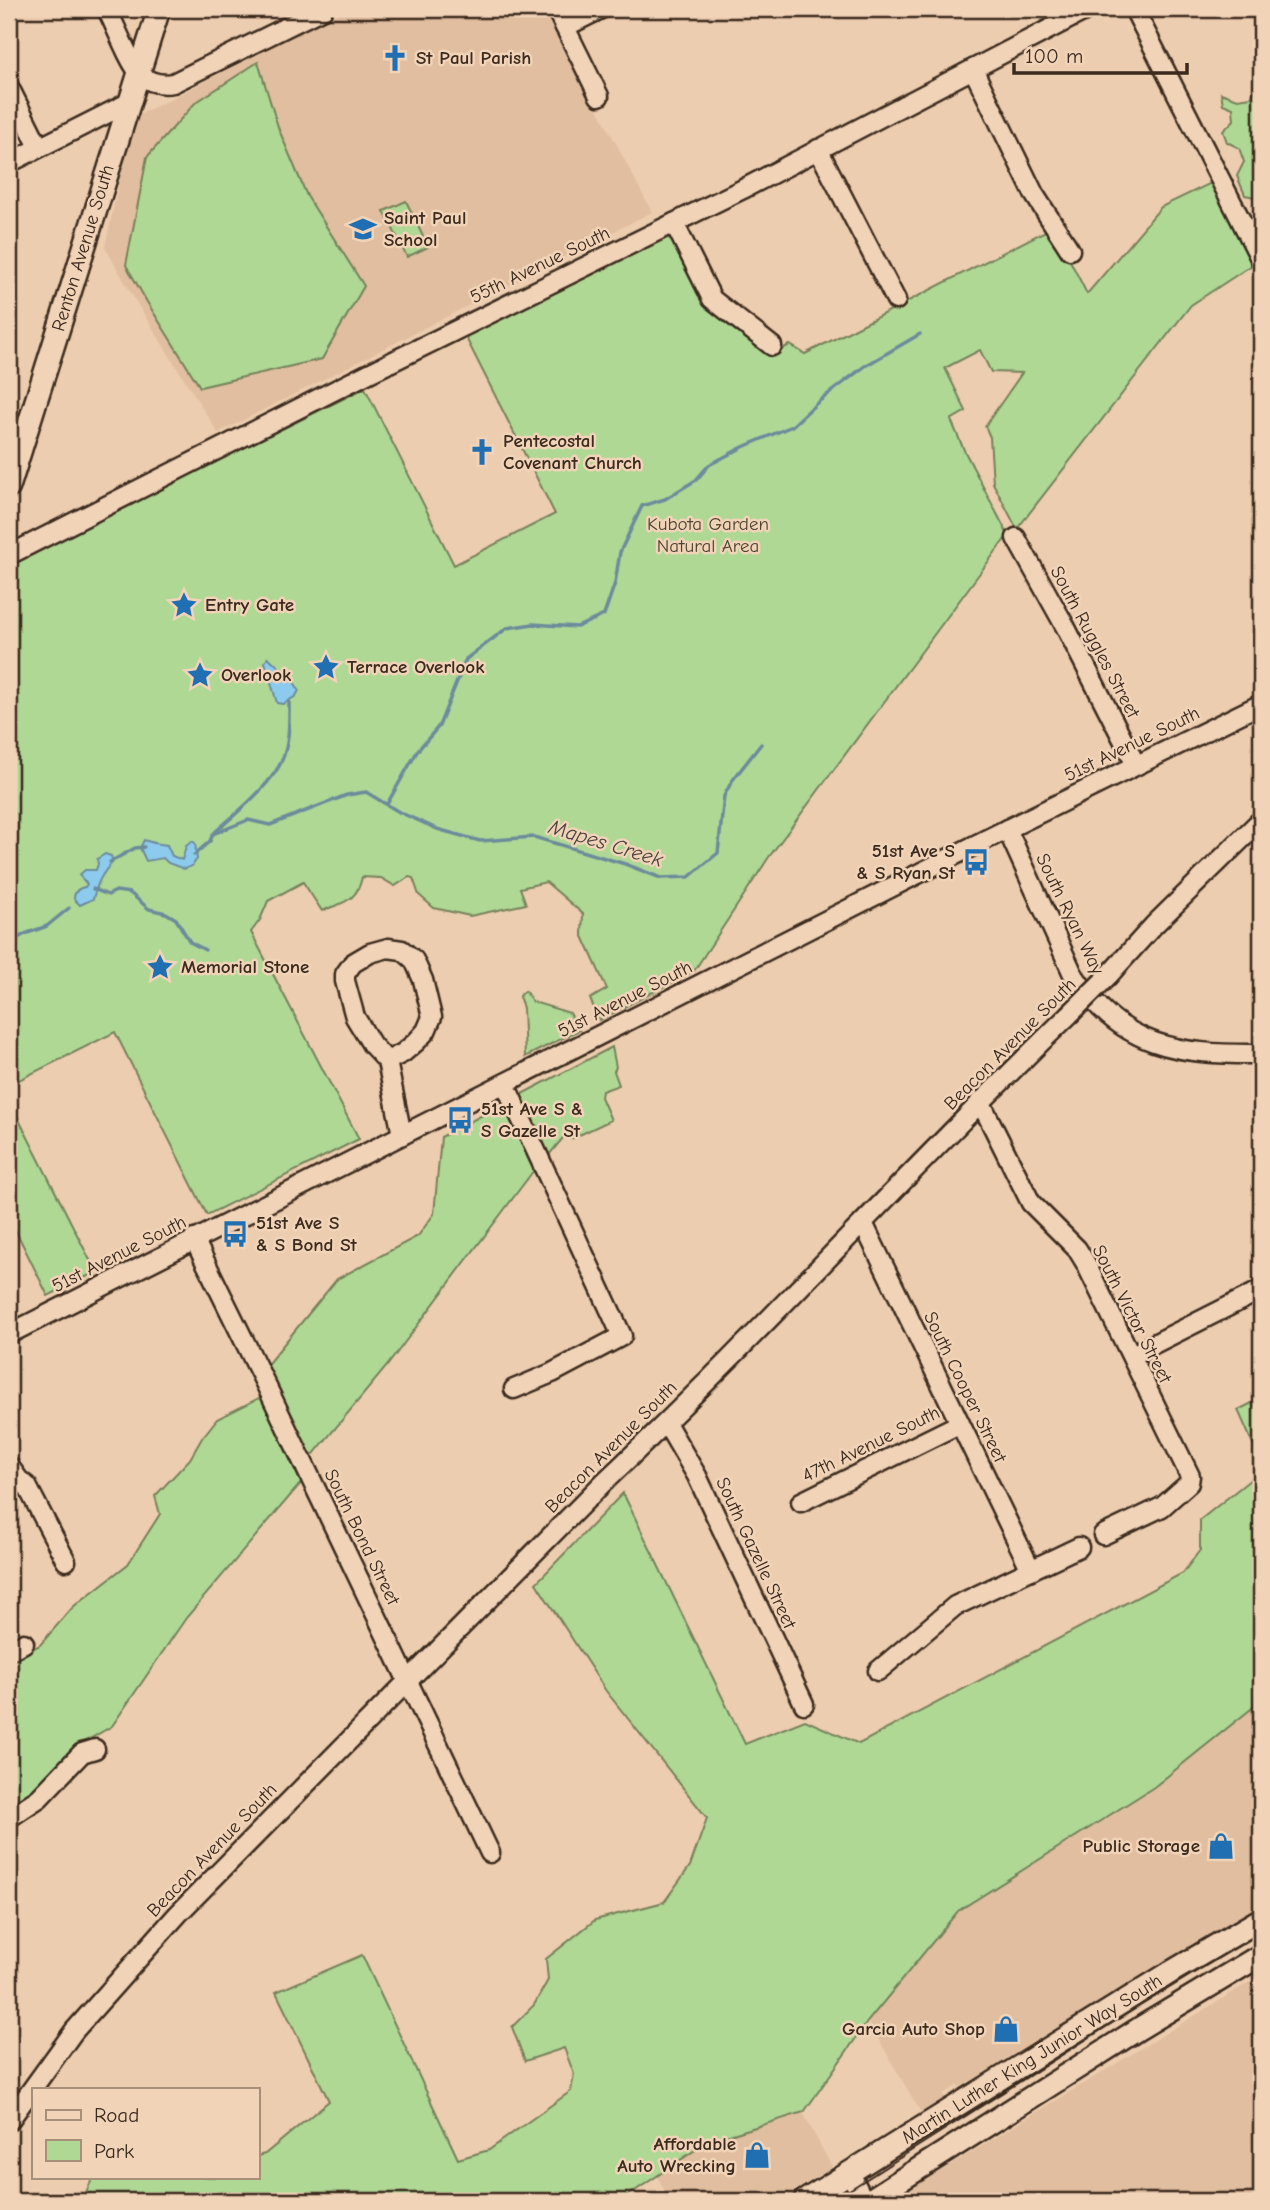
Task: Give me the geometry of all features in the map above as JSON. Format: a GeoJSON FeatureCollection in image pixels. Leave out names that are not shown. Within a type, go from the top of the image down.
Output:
{"type":"FeatureCollection","features":[{"type":"Feature","properties":{"kind":"main road","name":"Renton Avenue South"},"geometry":{"type":"LineString","coordinates":[[9,483],[159,9]]}},
{"type":"Feature","properties":{"kind":"main road","name":"Martin Luther King Junior Way South"},"geometry":{"type":"LineString","coordinates":[[804,2201],[1112,2008],[1261,1919]]}},
{"type":"Feature","properties":{"kind":"main road","name":"Martin Luther King Junior Way South"},"geometry":{"type":"LineString","coordinates":[[866,2201],[1261,1955]]}},
{"type":"Feature","properties":{"kind":"street"},"geometry":{"type":"LineString","coordinates":[[107,9],[139,73],[156,83],[173,83],[323,9]]}},
{"type":"Feature","properties":{"kind":"street"},"geometry":{"type":"LineString","coordinates":[[556,9],[599,96]]}},
{"type":"Feature","properties":{"kind":"street"},"geometry":{"type":"LineString","coordinates":[[565,27],[601,9]]}},
{"type":"Feature","properties":{"kind":"street","name":"55th Avenue South"},"geometry":{"type":"LineString","coordinates":[[9,555],[674,223],[1088,9]]}},
{"type":"Feature","properties":{"kind":"street"},"geometry":{"type":"LineString","coordinates":[[1134,9],[1261,260]]}},
{"type":"Feature","properties":{"kind":"street"},"geometry":{"type":"LineString","coordinates":[[973,69],[1034,194],[1070,250]]}},
{"type":"Feature","properties":{"kind":"street"},"geometry":{"type":"LineString","coordinates":[[9,87],[39,147]]}},
{"type":"Feature","properties":{"kind":"street"},"geometry":{"type":"LineString","coordinates":[[9,163],[128,103]]}},
{"type":"Feature","properties":{"kind":"street"},"geometry":{"type":"LineString","coordinates":[[818,149],[896,300]]}},
{"type":"Feature","properties":{"kind":"street"},"geometry":{"type":"LineString","coordinates":[[674,223],[712,299],[772,346]]}},
{"type":"Feature","properties":{"kind":"street","name":"South Ruggles Street"},"geometry":{"type":"LineString","coordinates":[[1016,538],[1065,626],[1136,765]]}},
{"type":"Feature","properties":{"kind":"street","name":"51st Avenue South"},"geometry":{"type":"LineString","coordinates":[[9,1334],[1007,829],[1261,704]]}},
{"type":"Feature","properties":{"kind":"street","name":"Beacon Avenue South"},"geometry":{"type":"LineString","coordinates":[[33,2088],[74,2031],[187,1905],[595,1491],[666,1423],[980,1101],[1109,975],[1154,925],[1261,820]]}},
{"type":"Feature","properties":{"kind":"street","name":"South Ryan Way"},"geometry":{"type":"LineString","coordinates":[[1007,829],[1073,974],[1085,993],[1098,1006],[1128,1029],[1167,1047],[1202,1054],[1261,1054]]}},
{"type":"Feature","properties":{"kind":"street"},"geometry":{"type":"LineString","coordinates":[[387,1061],[416,1042],[426,1031],[432,1017],[423,980],[414,960],[402,950],[388,948],[361,957],[345,974],[355,1017],[372,1045],[387,1061],[401,1135]]}},
{"type":"Feature","properties":{"kind":"street"},"geometry":{"type":"LineString","coordinates":[[505,1084],[622,1336],[552,1373],[514,1389]]}},
{"type":"Feature","properties":{"kind":"street","name":"South Victor Street"},"geometry":{"type":"LineString","coordinates":[[980,1101],[1030,1201],[1077,1249],[1190,1476],[1189,1483],[1163,1507],[1103,1535]]}},
{"type":"Feature","properties":{"kind":"street","name":"South Cooper Street"},"geometry":{"type":"LineString","coordinates":[[863,1223],[1031,1570]]}},
{"type":"Feature","properties":{"kind":"street","name":"South Bond Street"},"geometry":{"type":"LineString","coordinates":[[194,1240],[490,1853]]}},
{"type":"Feature","properties":{"kind":"street"},"geometry":{"type":"LineString","coordinates":[[1132,1355],[1261,1290]]}},
{"type":"Feature","properties":{"kind":"street","name":"South Gazelle Street"},"geometry":{"type":"LineString","coordinates":[[666,1423],[697,1476],[804,1704]]}},
{"type":"Feature","properties":{"kind":"street","name":"47th Avenue South"},"geometry":{"type":"LineString","coordinates":[[801,1502],[959,1424]]}},
{"type":"Feature","properties":{"kind":"street"},"geometry":{"type":"LineString","coordinates":[[12,1477],[27,1486],[66,1561]]}},
{"type":"Feature","properties":{"kind":"street"},"geometry":{"type":"LineString","coordinates":[[878,1671],[955,1606],[1079,1547]]}},
{"type":"Feature","properties":{"kind":"street"},"geometry":{"type":"LineString","coordinates":[[9,1818],[39,1798],[82,1753],[95,1749]]}},
{"type":"Feature","properties":{"kind":"street","name":"Beacon Avenue South"},"geometry":{"type":"LineString","coordinates":[[9,2121],[32,2089]]}},
{"type":"Feature","properties":{"kind":"street"},"geometry":{"type":"LineString","coordinates":[[850,2173],[866,2201]]}},
{"type":"Feature","properties":{"kind":"shaded area","name":"Saint Paul School"},"geometry":{"type":"Polygon","coordinates":[[[347,9],[545,9],[652,212],[218,433],[105,247],[133,118],[347,9]]]}},
{"type":"Feature","properties":{"kind":"shaded area"},"geometry":{"type":"Polygon","coordinates":[[[1261,1701],[1261,1904],[1059,2029],[1057,2027],[986,2072],[943,2094],[945,2099],[921,2113],[868,2021],[958,1911],[1154,1787],[1261,1701]]]}},
{"type":"Feature","properties":{"kind":"shaded area"},"geometry":{"type":"Polygon","coordinates":[[[1261,1975],[1261,2201],[896,2201],[895,2199],[1261,1975]]]}},
{"type":"Feature","properties":{"kind":"shaded area","name":"Affordable Auto Wrecking"},"geometry":{"type":"Polygon","coordinates":[[[803,2113],[832,2167],[778,2201],[670,2201],[657,2176],[707,2142],[803,2113]]]}},
{"type":"Feature","properties":{"kind":"green space"},"geometry":{"type":"Polygon","coordinates":[[[258,62],[279,130],[307,196],[364,286],[322,359],[200,387],[126,265],[147,157],[195,103],[258,62]]]}},
{"type":"Feature","properties":{"kind":"green space"},"geometry":{"type":"Polygon","coordinates":[[[1261,81],[1260,198],[1245,195],[1237,176],[1244,162],[1239,148],[1227,142],[1223,131],[1234,120],[1233,108],[1223,104],[1221,93],[1238,99],[1251,97],[1261,81]]]}},
{"type":"Feature","properties":{"kind":"green space","name":"Kubota Garden Natural Area"},"geometry":{"type":"Polygon","coordinates":[[[1211,183],[1252,265],[1191,305],[1017,529],[993,483],[990,437],[985,426],[1022,373],[991,372],[980,350],[945,368],[966,411],[951,420],[1008,535],[769,857],[694,971],[599,1020],[590,999],[607,989],[582,934],[583,914],[546,882],[520,888],[526,904],[470,916],[434,908],[419,895],[413,878],[409,877],[395,886],[381,878],[362,877],[353,896],[322,911],[303,882],[268,901],[260,920],[251,932],[359,1139],[207,1215],[115,1032],[9,1085],[9,564],[365,388],[454,565],[555,514],[465,336],[669,235],[707,308],[770,355],[790,345],[805,354],[1053,227],[1087,294],[1161,207],[1211,183]]]}},
{"type":"Feature","properties":{"kind":"green space"},"geometry":{"type":"Polygon","coordinates":[[[406,201],[428,247],[407,257],[384,211],[406,201]]]}},
{"type":"Feature","properties":{"kind":"green space"},"geometry":{"type":"Polygon","coordinates":[[[525,991],[533,1002],[570,1013],[579,1030],[525,1057],[523,1008],[519,996],[525,991]]]}},
{"type":"Feature","properties":{"kind":"green space"},"geometry":{"type":"Polygon","coordinates":[[[612,1047],[616,1067],[614,1071],[619,1085],[602,1091],[601,1097],[611,1120],[571,1139],[567,1133],[549,1155],[520,1095],[612,1047]]]}},
{"type":"Feature","properties":{"kind":"green space"},"geometry":{"type":"Polygon","coordinates":[[[9,1100],[96,1272],[48,1296],[9,1217],[9,1100]]]}},
{"type":"Feature","properties":{"kind":"green space"},"geometry":{"type":"Polygon","coordinates":[[[505,1103],[537,1166],[387,1366],[309,1460],[265,1367],[337,1279],[418,1236],[434,1214],[441,1137],[505,1103]]]}},
{"type":"Feature","properties":{"kind":"green space"},"geometry":{"type":"Polygon","coordinates":[[[261,1397],[301,1483],[186,1618],[112,1726],[81,1744],[43,1785],[9,1810],[9,1661],[40,1645],[73,1607],[128,1564],[160,1514],[155,1496],[190,1459],[217,1419],[261,1397]]]}},
{"type":"Feature","properties":{"kind":"green space"},"geometry":{"type":"Polygon","coordinates":[[[1252,1403],[1261,1411],[1261,1462],[1238,1410],[1252,1403]]]}},
{"type":"Feature","properties":{"kind":"green space"},"geometry":{"type":"Polygon","coordinates":[[[1261,1471],[1261,1701],[1154,1787],[958,1911],[868,2021],[804,2112],[707,2142],[620,2201],[82,2201],[93,2178],[259,2178],[259,2156],[265,2154],[329,2101],[276,1992],[362,1955],[458,2159],[489,2150],[571,2091],[574,2074],[564,2048],[525,2061],[512,2027],[534,2005],[548,1980],[546,1959],[595,1920],[664,1902],[690,1866],[707,1818],[606,1691],[536,1583],[623,1493],[745,1744],[805,1720],[859,1744],[1183,1573],[1200,1550],[1200,1520],[1261,1471]]]}},
{"type":"Feature","properties":{"kind":"water"},"geometry":{"type":"Polygon","coordinates":[[[268,657],[292,679],[299,690],[296,696],[283,704],[277,703],[265,662],[268,657]]]}},
{"type":"Feature","properties":{"kind":"water"},"geometry":{"type":"Polygon","coordinates":[[[144,840],[167,845],[172,856],[182,860],[186,846],[192,841],[195,843],[197,859],[192,866],[184,869],[168,863],[163,858],[146,861],[140,848],[144,840]]]}},
{"type":"Feature","properties":{"kind":"water"},"geometry":{"type":"Polygon","coordinates":[[[105,854],[111,856],[113,862],[100,879],[93,899],[80,905],[74,899],[75,894],[87,884],[79,875],[85,870],[96,870],[97,859],[105,854]]]}},
{"type":"Feature","properties":{"kind":"waterway"},"geometry":{"type":"LineString","coordinates":[[387,804],[418,750],[439,726],[466,659],[507,628],[533,624],[577,627],[604,615],[615,583],[620,552],[642,506],[665,499],[696,480],[709,465],[792,426],[865,366],[920,334]]}},
{"type":"Feature","properties":{"kind":"waterway"},"geometry":{"type":"LineString","coordinates":[[215,832],[252,799],[277,769],[286,746],[289,701]]}},
{"type":"Feature","properties":{"kind":"waterway","name":"Mapes Creek"},"geometry":{"type":"LineString","coordinates":[[194,855],[210,841],[213,834],[248,820],[270,825],[347,795],[366,792],[399,812],[437,829],[480,841],[534,837],[625,864],[661,878],[689,877],[718,853],[724,796],[732,781],[761,744]]}},
{"type":"Feature","properties":{"kind":"waterway","name":"Mapes Creek"},"geometry":{"type":"LineString","coordinates":[[110,862],[135,848],[144,847]]}},
{"type":"Feature","properties":{"kind":"waterway"},"geometry":{"type":"LineString","coordinates":[[93,889],[108,895],[116,891],[130,893],[149,909],[166,913],[176,919],[190,942],[205,950]]}},
{"type":"Feature","properties":{"kind":"waterway","name":"Mapes Creek"},"geometry":{"type":"LineString","coordinates":[[9,943],[47,926],[69,908]]}},
{"type":"Feature","properties":{"kind":"tram line"},"geometry":{"type":"LineString","coordinates":[[832,2201],[1261,1932]]}},
{"type":"Feature","properties":{"kind":"place","name":"St Paul Parish"},"geometry":{"type":"Point","coordinates":[395,58]}},
{"type":"Feature","properties":{"kind":"place","name":"Saint Paul School"},"geometry":{"type":"Point","coordinates":[363,229]}},
{"type":"Feature","properties":{"kind":"place","name":"Pentecostal Covenant Church"},"geometry":{"type":"Point","coordinates":[482,452]}},
{"type":"Feature","properties":{"kind":"place","name":"Entry Gate"},"geometry":{"type":"Point","coordinates":[184,605]}},
{"type":"Feature","properties":{"kind":"place","name":"Terrace Overlook"},"geometry":{"type":"Point","coordinates":[326,667]}},
{"type":"Feature","properties":{"kind":"place","name":"Overlook"},"geometry":{"type":"Point","coordinates":[200,675]}},
{"type":"Feature","properties":{"kind":"place","name":"51st Ave S & S Ryan St"},"geometry":{"type":"Point","coordinates":[976,862]}},
{"type":"Feature","properties":{"kind":"place","name":"Memorial Stone"},"geometry":{"type":"Point","coordinates":[160,967]}},
{"type":"Feature","properties":{"kind":"place","name":"51st Ave S & S Gazelle St"},"geometry":{"type":"Point","coordinates":[460,1120]}},
{"type":"Feature","properties":{"kind":"place","name":"51st Ave S & S Bond St"},"geometry":{"type":"Point","coordinates":[235,1234]}},
{"type":"Feature","properties":{"kind":"place","name":"Public Storage"},"geometry":{"type":"Point","coordinates":[1221,1846]}},
{"type":"Feature","properties":{"kind":"place","name":"Garcia Auto Shop"},"geometry":{"type":"Point","coordinates":[1006,2029]}},
{"type":"Feature","properties":{"kind":"place","name":"Affordable Auto Wrecking"},"geometry":{"type":"Point","coordinates":[757,2155]}}]}
